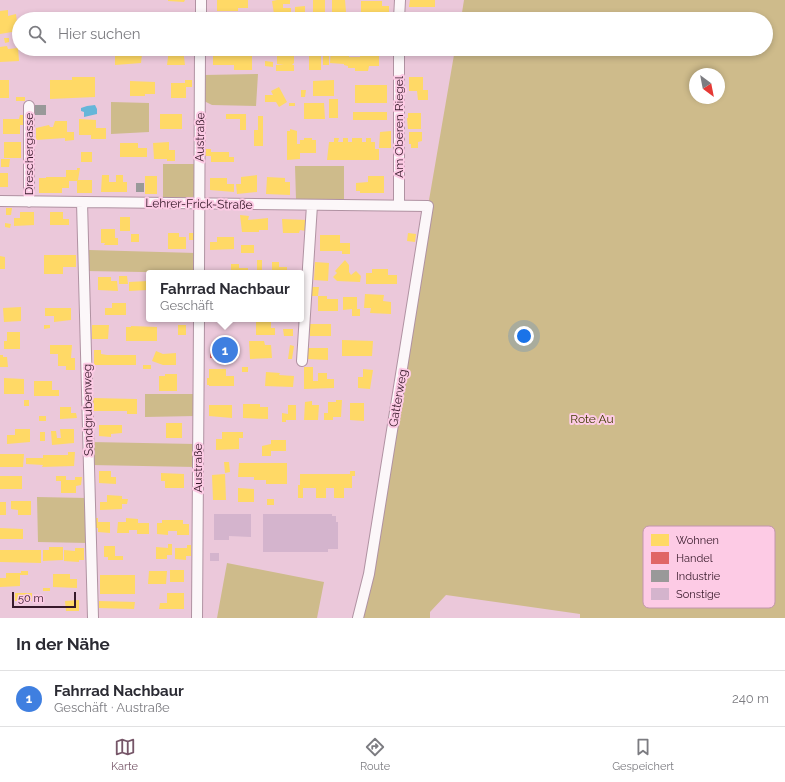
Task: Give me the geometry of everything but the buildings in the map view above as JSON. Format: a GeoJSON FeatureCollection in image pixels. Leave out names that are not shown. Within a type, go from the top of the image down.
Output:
{"type":"FeatureCollection","features":[{"type":"Feature","properties":{"kind":"street"},"geometry":{"type":"LineString","coordinates":[[200,12],[201,0]]}},
{"type":"Feature","properties":{"kind":"street"},"geometry":{"type":"LineString","coordinates":[[399,12],[400,0]]}},
{"type":"Feature","properties":{"kind":"street","name":"Austraße"},"geometry":{"type":"LineString","coordinates":[[199,270],[200,56]]}},
{"type":"Feature","properties":{"kind":"street","name":"Am Oberen Riegel"},"geometry":{"type":"LineString","coordinates":[[399,56],[399,204]]}},
{"type":"Feature","properties":{"kind":"street","name":"Dreschergasse"},"geometry":{"type":"LineString","coordinates":[[28,106],[29,202]]}},
{"type":"Feature","properties":{"kind":"street","name":"Lehrer-Frick-Straße"},"geometry":{"type":"LineString","coordinates":[[0,201],[312,205],[399,204]]}},
{"type":"Feature","properties":{"kind":"street","name":"Sandgrubenweg"},"geometry":{"type":"LineString","coordinates":[[82,202],[93,618]]}},
{"type":"Feature","properties":{"kind":"street","name":"Gatterweg"},"geometry":{"type":"LineString","coordinates":[[358,618],[369,574],[428,206],[399,204]]}},
{"type":"Feature","properties":{"kind":"street"},"geometry":{"type":"LineString","coordinates":[[302,361],[312,205]]}},
{"type":"Feature","properties":{"kind":"street","name":"Austraße"},"geometry":{"type":"LineString","coordinates":[[197,618],[199,322]]}},
{"type":"Feature","properties":{"kind":"green space","name":"Rote Au"},"geometry":{"type":"Polygon","coordinates":[[[464,0],[785,0],[785,618],[580,618],[580,614],[446,595],[430,612],[430,618],[362,618],[428,206],[454,56],[773,56],[773,12],[462,12],[464,0]]]}},
{"type":"Feature","properties":{"kind":"green space"},"geometry":{"type":"Polygon","coordinates":[[[258,74],[256,106],[212,105],[204,101],[204,75],[258,74]]]}},
{"type":"Feature","properties":{"kind":"green space"},"geometry":{"type":"Polygon","coordinates":[[[111,102],[149,103],[149,132],[111,134],[111,102]]]}},
{"type":"Feature","properties":{"kind":"green space"},"geometry":{"type":"Polygon","coordinates":[[[163,164],[196,164],[195,195],[193,197],[163,198],[163,164]]]}},
{"type":"Feature","properties":{"kind":"green space"},"geometry":{"type":"Polygon","coordinates":[[[295,166],[344,166],[344,200],[296,199],[295,166]]]}},
{"type":"Feature","properties":{"kind":"green space"},"geometry":{"type":"Polygon","coordinates":[[[87,251],[196,253],[196,270],[146,270],[146,272],[87,271],[87,251]]]}},
{"type":"Feature","properties":{"kind":"green space"},"geometry":{"type":"Polygon","coordinates":[[[145,394],[195,394],[195,416],[145,417],[145,394]]]}},
{"type":"Feature","properties":{"kind":"green space"},"geometry":{"type":"Polygon","coordinates":[[[91,442],[195,444],[195,467],[91,465],[91,442]]]}},
{"type":"Feature","properties":{"kind":"green space"},"geometry":{"type":"Polygon","coordinates":[[[37,497],[87,498],[88,543],[38,542],[37,497]]]}},
{"type":"Feature","properties":{"kind":"green space"},"geometry":{"type":"Polygon","coordinates":[[[227,563],[324,582],[317,618],[217,618],[227,563]]]}},
{"type":"Feature","properties":{"kind":"water"},"geometry":{"type":"Polygon","coordinates":[[[95,105],[97,114],[84,117],[84,112],[81,111],[81,108],[95,105]]]}},
{"type":"Feature","properties":{"kind":"place","name":"Fahrrad Nachbaur"},"geometry":{"type":"Point","coordinates":[225,350]}}]}
